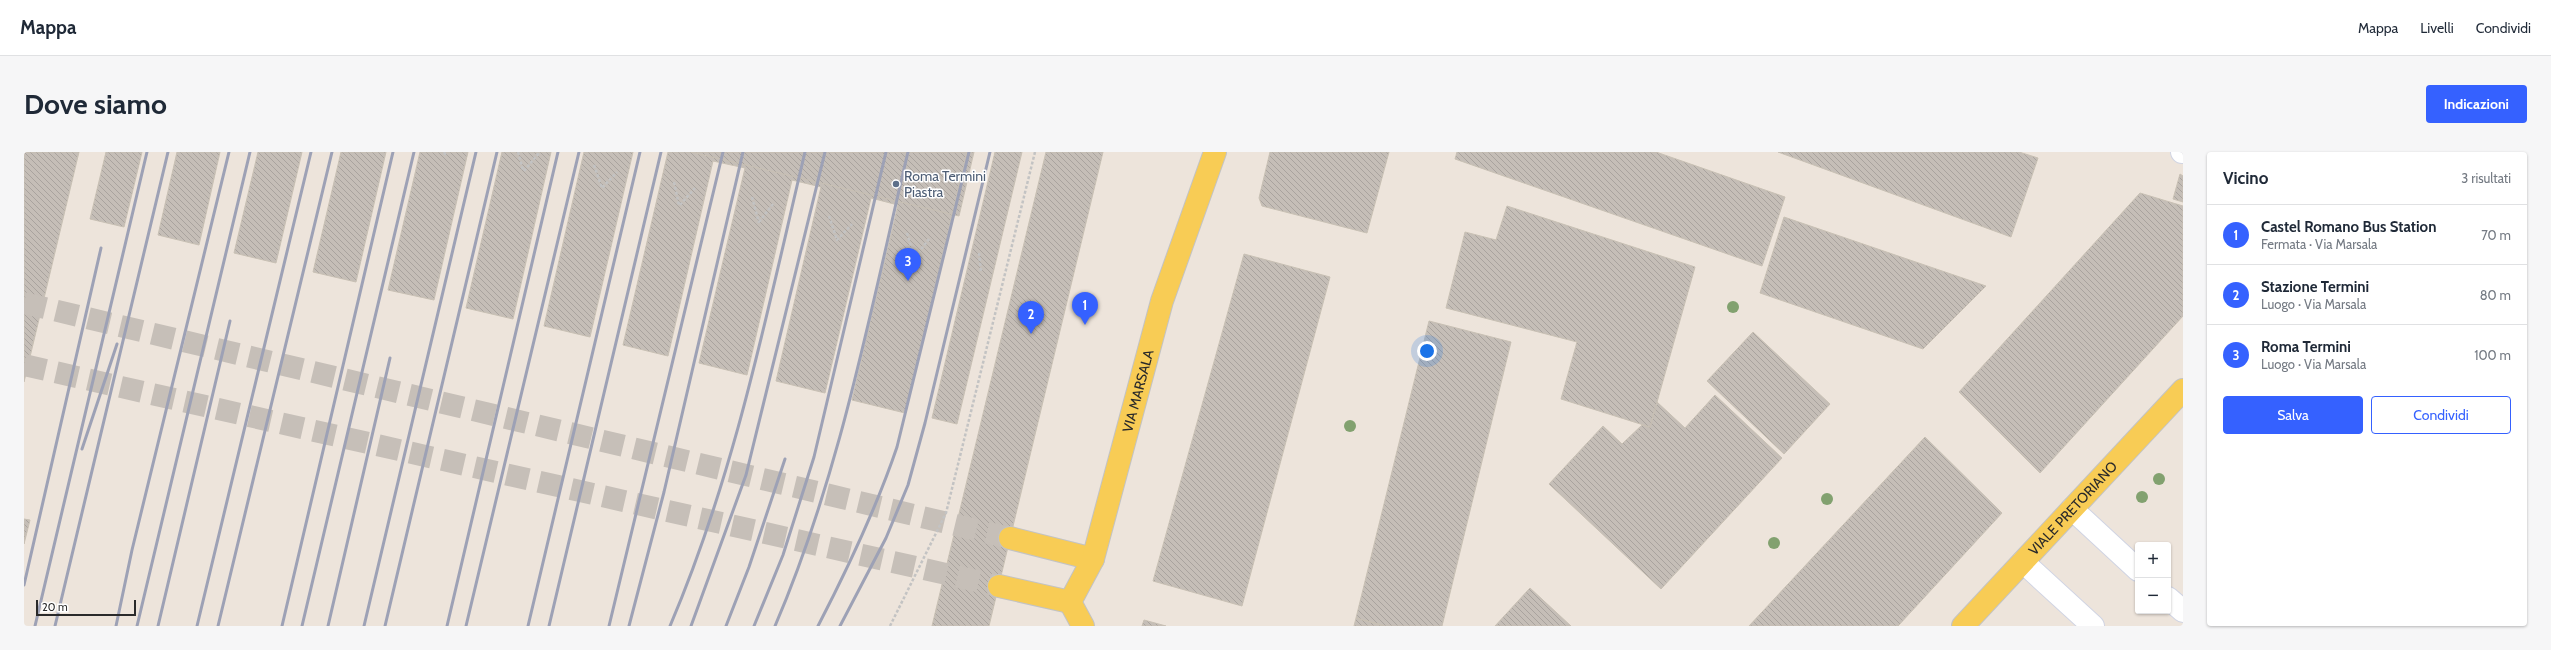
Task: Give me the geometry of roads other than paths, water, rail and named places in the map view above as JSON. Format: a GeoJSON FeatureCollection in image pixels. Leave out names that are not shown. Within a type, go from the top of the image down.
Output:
{"type":"FeatureCollection","features":[{"type":"Feature","properties":{"kind":"main road","name":"VIA MARSALA"},"geometry":{"type":"LineString","coordinates":[[1070,602],[1092,559],[1158,312],[1215,152]]}},
{"type":"Feature","properties":{"kind":"main road","name":"VIALE PRETORIANO"},"geometry":{"type":"LineString","coordinates":[[1963,626],[2183,390]]}},
{"type":"Feature","properties":{"kind":"main road"},"geometry":{"type":"LineString","coordinates":[[1010,538],[1092,559]]}},
{"type":"Feature","properties":{"kind":"main road"},"geometry":{"type":"LineString","coordinates":[[999,586],[1070,602],[1083,626]]}},
{"type":"Feature","properties":{"kind":"street"},"geometry":{"type":"LineString","coordinates":[[2072,509],[2135,567]]}},
{"type":"Feature","properties":{"kind":"street"},"geometry":{"type":"LineString","coordinates":[[2023,562],[2094,626]]}},
{"type":"Feature","properties":{"kind":"street"},"geometry":{"type":"LineString","coordinates":[[2171,601],[2183,611]]}},
{"type":"Feature","properties":{"kind":"tunnel"},"geometry":{"type":"LineString","coordinates":[[24,303],[1010,538]]}},
{"type":"Feature","properties":{"kind":"tunnel"},"geometry":{"type":"LineString","coordinates":[[24,365],[999,586]]}},
{"type":"Feature","properties":{"kind":"railway"},"geometry":{"type":"LineString","coordinates":[[35,626],[147,152]]}},
{"type":"Feature","properties":{"kind":"railway"},"geometry":{"type":"LineString","coordinates":[[55,626],[168,152]]}},
{"type":"Feature","properties":{"kind":"railway"},"geometry":{"type":"LineString","coordinates":[[116,626],[132,550],[229,152]]}},
{"type":"Feature","properties":{"kind":"railway"},"geometry":{"type":"LineString","coordinates":[[137,626],[250,152]]}},
{"type":"Feature","properties":{"kind":"railway"},"geometry":{"type":"LineString","coordinates":[[197,626],[311,152]]}},
{"type":"Feature","properties":{"kind":"railway"},"geometry":{"type":"LineString","coordinates":[[218,626],[332,152]]}},
{"type":"Feature","properties":{"kind":"railway"},"geometry":{"type":"LineString","coordinates":[[282,626],[393,152]]}},
{"type":"Feature","properties":{"kind":"railway"},"geometry":{"type":"LineString","coordinates":[[302,626],[414,152]]}},
{"type":"Feature","properties":{"kind":"railway"},"geometry":{"type":"LineString","coordinates":[[364,626],[476,152]]}},
{"type":"Feature","properties":{"kind":"railway"},"geometry":{"type":"LineString","coordinates":[[385,626],[497,152]]}},
{"type":"Feature","properties":{"kind":"railway"},"geometry":{"type":"LineString","coordinates":[[447,626],[558,152]]}},
{"type":"Feature","properties":{"kind":"railway"},"geometry":{"type":"LineString","coordinates":[[466,626],[579,152]]}},
{"type":"Feature","properties":{"kind":"railway"},"geometry":{"type":"LineString","coordinates":[[528,626],[640,152]]}},
{"type":"Feature","properties":{"kind":"railway"},"geometry":{"type":"LineString","coordinates":[[549,626],[661,152]]}},
{"type":"Feature","properties":{"kind":"railway"},"geometry":{"type":"LineString","coordinates":[[609,626],[723,152]]}},
{"type":"Feature","properties":{"kind":"railway"},"geometry":{"type":"LineString","coordinates":[[629,626],[664,492],[743,152]]}},
{"type":"Feature","properties":{"kind":"railway"},"geometry":{"type":"LineString","coordinates":[[670,626],[693,569],[713,510],[748,392],[805,152]]}},
{"type":"Feature","properties":{"kind":"railway"},"geometry":{"type":"LineString","coordinates":[[691,626],[746,475],[825,152]]}},
{"type":"Feature","properties":{"kind":"railway"},"geometry":{"type":"LineString","coordinates":[[754,626],[783,555],[814,457],[886,152]]}},
{"type":"Feature","properties":{"kind":"railway"},"geometry":{"type":"LineString","coordinates":[[775,626],[798,569],[836,452],[852,392],[908,152]]}},
{"type":"Feature","properties":{"kind":"railway"},"geometry":{"type":"LineString","coordinates":[[818,626],[861,538],[897,447],[969,152]]}},
{"type":"Feature","properties":{"kind":"railway"},"geometry":{"type":"LineString","coordinates":[[840,626],[886,538],[908,485],[925,423],[990,152]]}},
{"type":"Feature","properties":{"kind":"railway"},"geometry":{"type":"LineString","coordinates":[[24,585],[101,248]]}},
{"type":"Feature","properties":{"kind":"railway"},"geometry":{"type":"LineString","coordinates":[[158,626],[230,321]]}},
{"type":"Feature","properties":{"kind":"railway"},"geometry":{"type":"LineString","coordinates":[[82,449],[117,344]]}},
{"type":"Feature","properties":{"kind":"railway"},"geometry":{"type":"LineString","coordinates":[[328,626],[390,358]]}},
{"type":"Feature","properties":{"kind":"railway"},"geometry":{"type":"LineString","coordinates":[[726,626],[749,567],[785,459]]}},
{"type":"Feature","properties":{"kind":"place","name":"Roma Termini Piastra"},"geometry":{"type":"Point","coordinates":[896,184]}},
{"type":"Feature","properties":{"kind":"place","name":"Roma Termini"},"geometry":{"type":"Point","coordinates":[908,281]}},
{"type":"Feature","properties":{"kind":"place","name":"Castel Romano Bus Station"},"geometry":{"type":"Point","coordinates":[1085,325]}},
{"type":"Feature","properties":{"kind":"place","name":"Stazione Termini"},"geometry":{"type":"Point","coordinates":[1031,334]}}]}
